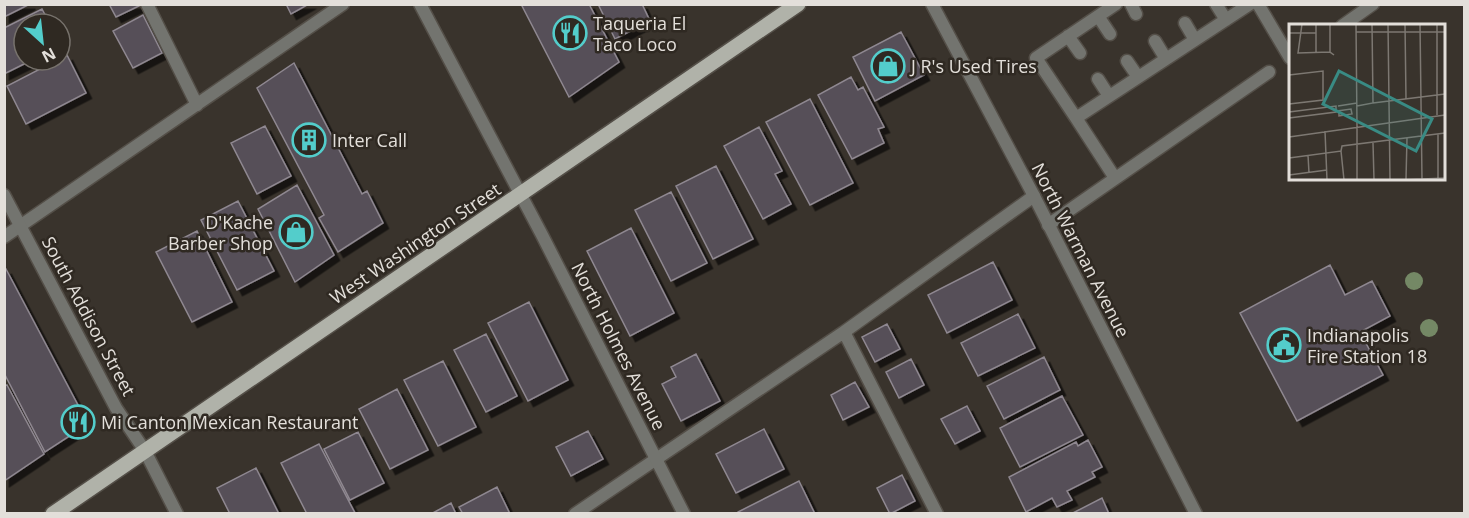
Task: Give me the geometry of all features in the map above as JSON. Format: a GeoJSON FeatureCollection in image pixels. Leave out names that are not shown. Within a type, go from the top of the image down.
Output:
{"type":"FeatureCollection","features":[{"type":"Feature","properties":{"kind":"main road","name":"West Washington Street"},"geometry":{"type":"LineString","coordinates":[[53,513],[798,4]]}},
{"type":"Feature","properties":{"kind":"street"},"geometry":{"type":"LineString","coordinates":[[147,4],[197,105]]}},
{"type":"Feature","properties":{"kind":"street"},"geometry":{"type":"LineString","coordinates":[[4,237],[343,4]]}},
{"type":"Feature","properties":{"kind":"street","name":"North Holmes Avenue"},"geometry":{"type":"LineString","coordinates":[[420,4],[684,513]]}},
{"type":"Feature","properties":{"kind":"street","name":"North Warman Avenue"},"geometry":{"type":"LineString","coordinates":[[932,4],[1034,196],[1196,513]]}},
{"type":"Feature","properties":{"kind":"street"},"geometry":{"type":"LineString","coordinates":[[1115,178],[1036,58],[1116,4]]}},
{"type":"Feature","properties":{"kind":"street"},"geometry":{"type":"LineString","coordinates":[[1216,4],[1226,20]]}},
{"type":"Feature","properties":{"kind":"street"},"geometry":{"type":"LineString","coordinates":[[1076,118],[1250,4]]}},
{"type":"Feature","properties":{"kind":"street"},"geometry":{"type":"LineString","coordinates":[[1258,4],[1289,56]]}},
{"type":"Feature","properties":{"kind":"street"},"geometry":{"type":"LineString","coordinates":[[1345,24],[1373,4]]}},
{"type":"Feature","properties":{"kind":"street"},"geometry":{"type":"LineString","coordinates":[[1098,16],[1110,34]]}},
{"type":"Feature","properties":{"kind":"street"},"geometry":{"type":"LineString","coordinates":[[1185,23],[1195,40]]}},
{"type":"Feature","properties":{"kind":"street"},"geometry":{"type":"LineString","coordinates":[[1068,36],[1080,53]]}},
{"type":"Feature","properties":{"kind":"street"},"geometry":{"type":"LineString","coordinates":[[1155,41],[1166,59]]}},
{"type":"Feature","properties":{"kind":"street"},"geometry":{"type":"LineString","coordinates":[[1127,61],[1138,77]]}},
{"type":"Feature","properties":{"kind":"street"},"geometry":{"type":"LineString","coordinates":[[1048,225],[1269,72]]}},
{"type":"Feature","properties":{"kind":"street"},"geometry":{"type":"LineString","coordinates":[[1098,79],[1109,96]]}},
{"type":"Feature","properties":{"kind":"street","name":"South Addison Street"},"geometry":{"type":"LineString","coordinates":[[4,195],[116,408],[145,451],[177,513]]}},
{"type":"Feature","properties":{"kind":"street"},"geometry":{"type":"LineString","coordinates":[[575,513],[844,332],[1034,196]]}},
{"type":"Feature","properties":{"kind":"street"},"geometry":{"type":"LineString","coordinates":[[844,332],[937,513]]}},
{"type":"Feature","properties":{"kind":"building"},"geometry":{"type":"Polygon","coordinates":[[[4,4],[30,4],[12,12],[4,17],[4,4]]]}},
{"type":"Feature","properties":{"kind":"building"},"geometry":{"type":"Polygon","coordinates":[[[109,4],[141,4],[141,5],[116,17],[109,4]]]}},
{"type":"Feature","properties":{"kind":"building"},"geometry":{"type":"Polygon","coordinates":[[[286,4],[309,4],[291,14],[286,4]]]}},
{"type":"Feature","properties":{"kind":"building","name":"Taqueria El Taco Loco"},"geometry":{"type":"Polygon","coordinates":[[[521,4],[589,4],[619,62],[569,97],[521,4]]]}},
{"type":"Feature","properties":{"kind":"building"},"geometry":{"type":"Polygon","coordinates":[[[598,4],[642,4],[650,21],[615,39],[598,4]]]}},
{"type":"Feature","properties":{"kind":"building"},"geometry":{"type":"Polygon","coordinates":[[[143,15],[162,53],[133,68],[113,31],[143,15]]]}},
{"type":"Feature","properties":{"kind":"building"},"geometry":{"type":"Polygon","coordinates":[[[12,24],[12,70],[4,74],[4,28],[12,24]]]}},
{"type":"Feature","properties":{"kind":"building","name":"J R's Used Tires"},"geometry":{"type":"Polygon","coordinates":[[[901,32],[924,75],[875,101],[853,57],[901,32]]]}},
{"type":"Feature","properties":{"kind":"building","name":"Inter Call"},"geometry":{"type":"Polygon","coordinates":[[[294,63],[362,194],[367,191],[383,223],[338,252],[319,218],[324,215],[257,88],[294,63]]]}},
{"type":"Feature","properties":{"kind":"building"},"geometry":{"type":"Polygon","coordinates":[[[72,65],[86,93],[26,124],[7,86],[34,72],[72,72],[72,65]]]}},
{"type":"Feature","properties":{"kind":"building"},"geometry":{"type":"Polygon","coordinates":[[[851,77],[858,90],[863,87],[884,127],[878,129],[884,143],[852,159],[818,95],[851,77]]]}},
{"type":"Feature","properties":{"kind":"building"},"geometry":{"type":"Polygon","coordinates":[[[810,99],[853,183],[810,205],[766,122],[810,99]]]}},
{"type":"Feature","properties":{"kind":"building"},"geometry":{"type":"Polygon","coordinates":[[[265,126],[291,176],[257,194],[231,143],[265,126]]]}},
{"type":"Feature","properties":{"kind":"building"},"geometry":{"type":"Polygon","coordinates":[[[759,127],[782,171],[775,174],[791,204],[763,219],[724,146],[759,127]]]}},
{"type":"Feature","properties":{"kind":"building"},"geometry":{"type":"Polygon","coordinates":[[[716,166],[753,239],[713,259],[676,186],[716,166]]]}},
{"type":"Feature","properties":{"kind":"building","name":"D'Kache Barber Shop"},"geometry":{"type":"Polygon","coordinates":[[[297,185],[334,255],[295,282],[258,209],[297,185]]]}},
{"type":"Feature","properties":{"kind":"building"},"geometry":{"type":"Polygon","coordinates":[[[671,192],[707,263],[671,281],[635,210],[671,192]]]}},
{"type":"Feature","properties":{"kind":"building"},"geometry":{"type":"Polygon","coordinates":[[[238,201],[274,271],[237,290],[201,220],[238,201]]]}},
{"type":"Feature","properties":{"kind":"building"},"geometry":{"type":"Polygon","coordinates":[[[631,228],[674,313],[630,336],[587,251],[631,228]]]}},
{"type":"Feature","properties":{"kind":"building"},"geometry":{"type":"Polygon","coordinates":[[[197,231],[232,302],[192,322],[156,252],[197,231]]]}},
{"type":"Feature","properties":{"kind":"building"},"geometry":{"type":"Polygon","coordinates":[[[993,262],[1012,300],[947,333],[928,295],[993,262]]]}},
{"type":"Feature","properties":{"kind":"building"},"geometry":{"type":"Polygon","coordinates":[[[1330,265],[1345,295],[1372,281],[1390,316],[1360,332],[1383,375],[1297,421],[1240,313],[1330,265]]]}},
{"type":"Feature","properties":{"kind":"building"},"geometry":{"type":"Polygon","coordinates":[[[6,269],[88,424],[45,452],[4,373],[4,270],[6,269]]]}},
{"type":"Feature","properties":{"kind":"building"},"geometry":{"type":"Polygon","coordinates":[[[529,302],[568,380],[528,401],[488,323],[529,302]]]}},
{"type":"Feature","properties":{"kind":"building"},"geometry":{"type":"Polygon","coordinates":[[[1018,314],[1035,348],[978,376],[961,343],[1018,314]]]}},
{"type":"Feature","properties":{"kind":"building"},"geometry":{"type":"Polygon","coordinates":[[[887,324],[900,349],[875,362],[862,337],[887,324]]]}},
{"type":"Feature","properties":{"kind":"building"},"geometry":{"type":"Polygon","coordinates":[[[486,334],[517,396],[486,412],[454,350],[486,334]]]}},
{"type":"Feature","properties":{"kind":"building"},"geometry":{"type":"Polygon","coordinates":[[[696,354],[720,401],[681,421],[662,384],[676,377],[671,367],[696,354]]]}},
{"type":"Feature","properties":{"kind":"building"},"geometry":{"type":"Polygon","coordinates":[[[1044,357],[1060,390],[1004,419],[987,386],[1044,357]]]}},
{"type":"Feature","properties":{"kind":"building"},"geometry":{"type":"Polygon","coordinates":[[[911,359],[924,385],[899,398],[886,372],[911,359]]]}},
{"type":"Feature","properties":{"kind":"building"},"geometry":{"type":"Polygon","coordinates":[[[443,361],[476,427],[438,446],[404,380],[443,361]]]}},
{"type":"Feature","properties":{"kind":"building"},"geometry":{"type":"Polygon","coordinates":[[[855,382],[869,407],[843,420],[831,395],[855,382]]]}},
{"type":"Feature","properties":{"kind":"building"},"geometry":{"type":"Polygon","coordinates":[[[7,385],[44,454],[4,481],[4,386],[7,385]]]}},
{"type":"Feature","properties":{"kind":"building"},"geometry":{"type":"Polygon","coordinates":[[[397,389],[428,450],[390,469],[359,409],[397,389]]]}},
{"type":"Feature","properties":{"kind":"building"},"geometry":{"type":"Polygon","coordinates":[[[1062,396],[1083,435],[1020,467],[1000,428],[1062,396]]]}},
{"type":"Feature","properties":{"kind":"building"},"geometry":{"type":"Polygon","coordinates":[[[967,406],[980,431],[955,444],[941,419],[967,406]]]}},
{"type":"Feature","properties":{"kind":"building"},"geometry":{"type":"Polygon","coordinates":[[[764,429],[784,469],[736,493],[716,454],[764,429]]]}},
{"type":"Feature","properties":{"kind":"building"},"geometry":{"type":"Polygon","coordinates":[[[588,431],[603,459],[571,476],[556,447],[588,431]]]}},
{"type":"Feature","properties":{"kind":"building"},"geometry":{"type":"Polygon","coordinates":[[[358,432],[384,483],[350,500],[324,449],[358,432]]]}},
{"type":"Feature","properties":{"kind":"building"},"geometry":{"type":"Polygon","coordinates":[[[1088,440],[1102,467],[1092,472],[1095,477],[1067,491],[1072,500],[1057,507],[1052,498],[1026,512],[1009,477],[1076,442],[1078,446],[1088,440]]]}},
{"type":"Feature","properties":{"kind":"building"},"geometry":{"type":"Polygon","coordinates":[[[319,444],[355,513],[307,514],[281,463],[319,444]]]}},
{"type":"Feature","properties":{"kind":"building"},"geometry":{"type":"Polygon","coordinates":[[[256,468],[279,514],[230,514],[217,488],[256,468]]]}},
{"type":"Feature","properties":{"kind":"building"},"geometry":{"type":"Polygon","coordinates":[[[902,475],[915,501],[890,514],[877,488],[902,475]]]}},
{"type":"Feature","properties":{"kind":"building"},"geometry":{"type":"Polygon","coordinates":[[[799,481],[815,514],[738,514],[738,512],[799,481]]]}},
{"type":"Feature","properties":{"kind":"building"},"geometry":{"type":"Polygon","coordinates":[[[497,487],[510,514],[463,514],[459,507],[497,487]]]}},
{"type":"Feature","properties":{"kind":"building"},"geometry":{"type":"Polygon","coordinates":[[[1102,498],[1109,514],[1071,514],[1102,498]]]}},
{"type":"Feature","properties":{"kind":"building"},"geometry":{"type":"Polygon","coordinates":[[[451,503],[456,514],[431,514],[451,503]]]}},
{"type":"Feature","properties":{"kind":"place","name":"Taqueria El Taco Loco"},"geometry":{"type":"Point","coordinates":[570,33]}},
{"type":"Feature","properties":{"kind":"place","name":"J R's Used Tires"},"geometry":{"type":"Point","coordinates":[888,66]}},
{"type":"Feature","properties":{"kind":"place","name":"Inter Call"},"geometry":{"type":"Point","coordinates":[309,140]}},
{"type":"Feature","properties":{"kind":"place","name":"D'Kache Barber Shop"},"geometry":{"type":"Point","coordinates":[296,232]}},
{"type":"Feature","properties":{"kind":"place","name":"Indianapolis Fire Station 18"},"geometry":{"type":"Point","coordinates":[1284,345]}},
{"type":"Feature","properties":{"kind":"place","name":"Mi Canton Mexican Restaurant"},"geometry":{"type":"Point","coordinates":[78,422]}}]}
